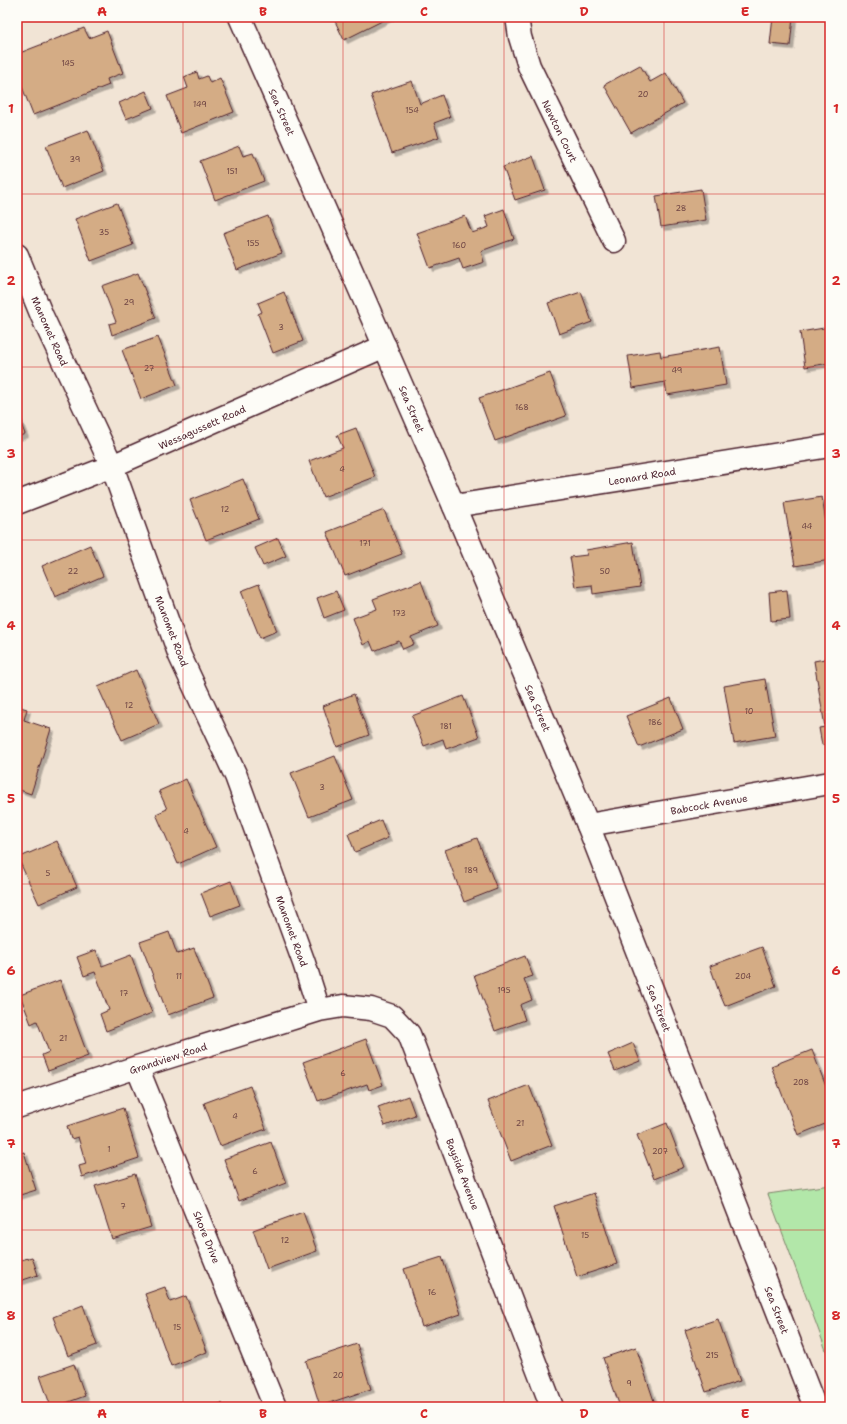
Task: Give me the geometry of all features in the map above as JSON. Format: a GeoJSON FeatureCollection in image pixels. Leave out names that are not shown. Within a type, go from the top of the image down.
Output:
{"type":"FeatureCollection","features":[{"type":"Feature","properties":{"kind":"street","name":"Sea Street"},"geometry":{"type":"LineString","coordinates":[[240,17],[454,506],[588,825],[815,1407]]}},
{"type":"Feature","properties":{"kind":"street","name":"Newton Court"},"geometry":{"type":"LineString","coordinates":[[517,17],[520,37],[529,66],[614,241]]}},
{"type":"Feature","properties":{"kind":"street","name":"Manomet Road"},"geometry":{"type":"LineString","coordinates":[[17,255],[42,316],[112,466],[180,656],[236,776],[304,963],[319,1010]]}},
{"type":"Feature","properties":{"kind":"street","name":"Wessagussett Road"},"geometry":{"type":"LineString","coordinates":[[17,503],[112,466],[385,346]]}},
{"type":"Feature","properties":{"kind":"street","name":"Leonard Road"},"geometry":{"type":"LineString","coordinates":[[454,506],[830,446]]}},
{"type":"Feature","properties":{"kind":"street","name":"Babcock Avenue"},"geometry":{"type":"LineString","coordinates":[[588,825],[830,784]]}},
{"type":"Feature","properties":{"kind":"street","name":"Bayside Avenue"},"geometry":{"type":"LineString","coordinates":[[319,1010],[343,1006],[371,1009],[392,1016],[409,1034],[552,1407]]}},
{"type":"Feature","properties":{"kind":"street","name":"Grandview Road"},"geometry":{"type":"LineString","coordinates":[[17,1107],[137,1067],[319,1010]]}},
{"type":"Feature","properties":{"kind":"street","name":"Shore Drive"},"geometry":{"type":"LineString","coordinates":[[137,1067],[275,1407]]}},
{"type":"Feature","properties":{"kind":"green space"},"geometry":{"type":"Polygon","coordinates":[[[830,1185],[830,1361],[768,1194],[830,1185]]]}},
{"type":"Feature","properties":{"kind":"building"},"geometry":{"type":"Polygon","coordinates":[[[333,17],[390,17],[344,40],[333,17]]]}},
{"type":"Feature","properties":{"kind":"building"},"geometry":{"type":"Polygon","coordinates":[[[773,17],[793,17],[790,46],[770,44],[773,17]]]}},
{"type":"Feature","properties":{"kind":"building"},"geometry":{"type":"Polygon","coordinates":[[[84,28],[89,38],[107,31],[123,73],[107,79],[109,85],[33,115],[17,74],[17,54],[84,28]]]}},
{"type":"Feature","properties":{"kind":"building"},"geometry":{"type":"Polygon","coordinates":[[[640,65],[650,82],[666,73],[683,103],[631,133],[604,85],[640,65]]]}},
{"type":"Feature","properties":{"kind":"building"},"geometry":{"type":"Polygon","coordinates":[[[197,72],[199,79],[207,76],[210,83],[220,78],[234,112],[181,133],[167,96],[188,88],[184,77],[197,72]]]}},
{"type":"Feature","properties":{"kind":"building"},"geometry":{"type":"Polygon","coordinates":[[[412,81],[420,104],[442,95],[450,117],[434,123],[439,137],[392,153],[371,95],[412,81]]]}},
{"type":"Feature","properties":{"kind":"building"},"geometry":{"type":"Polygon","coordinates":[[[146,91],[153,108],[126,119],[119,103],[146,91]]]}},
{"type":"Feature","properties":{"kind":"building"},"geometry":{"type":"Polygon","coordinates":[[[88,130],[104,171],[62,188],[46,146],[88,130]]]}},
{"type":"Feature","properties":{"kind":"building"},"geometry":{"type":"Polygon","coordinates":[[[239,146],[243,156],[253,153],[264,181],[215,200],[200,161],[239,146]]]}},
{"type":"Feature","properties":{"kind":"building"},"geometry":{"type":"Polygon","coordinates":[[[533,156],[545,190],[515,200],[503,167],[533,156]]]}},
{"type":"Feature","properties":{"kind":"building"},"geometry":{"type":"Polygon","coordinates":[[[701,189],[706,220],[661,227],[656,196],[701,189]]]}},
{"type":"Feature","properties":{"kind":"building"},"geometry":{"type":"Polygon","coordinates":[[[117,203],[133,245],[91,261],[75,219],[117,203]]]}},
{"type":"Feature","properties":{"kind":"building"},"geometry":{"type":"Polygon","coordinates":[[[504,209],[514,239],[481,251],[484,262],[463,269],[459,258],[430,268],[417,233],[465,216],[472,233],[489,227],[485,216],[504,209]]]}},
{"type":"Feature","properties":{"kind":"building"},"geometry":{"type":"Polygon","coordinates":[[[268,216],[282,253],[237,270],[223,233],[268,216]]]}},
{"type":"Feature","properties":{"kind":"building"},"geometry":{"type":"Polygon","coordinates":[[[138,273],[156,318],[112,335],[109,324],[116,322],[102,286],[138,273]]]}},
{"type":"Feature","properties":{"kind":"building"},"geometry":{"type":"Polygon","coordinates":[[[284,292],[303,341],[273,353],[258,314],[262,312],[258,303],[284,292]]]}},
{"type":"Feature","properties":{"kind":"building"},"geometry":{"type":"Polygon","coordinates":[[[581,292],[592,322],[559,334],[548,303],[581,292]]]}},
{"type":"Feature","properties":{"kind":"building"},"geometry":{"type":"Polygon","coordinates":[[[830,327],[830,363],[805,367],[800,332],[830,327]]]}},
{"type":"Feature","properties":{"kind":"building"},"geometry":{"type":"Polygon","coordinates":[[[158,337],[177,385],[141,399],[122,350],[158,337]]]}},
{"type":"Feature","properties":{"kind":"building"},"geometry":{"type":"Polygon","coordinates":[[[720,347],[726,385],[667,395],[665,382],[633,388],[628,356],[660,351],[661,357],[720,347]]]}},
{"type":"Feature","properties":{"kind":"building"},"geometry":{"type":"Polygon","coordinates":[[[550,373],[566,416],[495,441],[479,398],[550,373]]]}},
{"type":"Feature","properties":{"kind":"building"},"geometry":{"type":"Polygon","coordinates":[[[17,413],[25,434],[17,437],[17,413]]]}},
{"type":"Feature","properties":{"kind":"building"},"geometry":{"type":"Polygon","coordinates":[[[356,428],[375,477],[323,497],[309,461],[343,448],[337,435],[356,428]]]}},
{"type":"Feature","properties":{"kind":"building"},"geometry":{"type":"Polygon","coordinates":[[[243,479],[259,519],[206,540],[190,500],[243,479]]]}},
{"type":"Feature","properties":{"kind":"building"},"geometry":{"type":"Polygon","coordinates":[[[822,497],[830,548],[830,560],[795,566],[784,503],[822,497]]]}},
{"type":"Feature","properties":{"kind":"building"},"geometry":{"type":"Polygon","coordinates":[[[384,510],[402,554],[345,576],[327,532],[384,510]]]}},
{"type":"Feature","properties":{"kind":"building"},"geometry":{"type":"Polygon","coordinates":[[[278,538],[286,556],[263,566],[255,548],[278,538]]]}},
{"type":"Feature","properties":{"kind":"building"},"geometry":{"type":"Polygon","coordinates":[[[633,542],[640,587],[593,594],[592,585],[575,587],[570,557],[587,555],[586,550],[633,542]]]}},
{"type":"Feature","properties":{"kind":"building"},"geometry":{"type":"Polygon","coordinates":[[[90,545],[103,576],[55,597],[42,566],[90,545]]]}},
{"type":"Feature","properties":{"kind":"building"},"geometry":{"type":"Polygon","coordinates":[[[421,581],[438,626],[411,637],[414,644],[403,649],[399,641],[374,651],[370,641],[363,645],[353,618],[377,609],[373,599],[421,581]]]}},
{"type":"Feature","properties":{"kind":"building"},"geometry":{"type":"Polygon","coordinates":[[[259,584],[277,631],[260,638],[241,591],[259,584]]]}},
{"type":"Feature","properties":{"kind":"building"},"geometry":{"type":"Polygon","coordinates":[[[787,590],[790,619],[771,621],[769,592],[787,590]]]}},
{"type":"Feature","properties":{"kind":"building"},"geometry":{"type":"Polygon","coordinates":[[[336,591],[344,610],[324,618],[317,598],[336,591]]]}},
{"type":"Feature","properties":{"kind":"building"},"geometry":{"type":"Polygon","coordinates":[[[830,658],[830,744],[822,745],[819,728],[825,727],[814,661],[830,658]]]}},
{"type":"Feature","properties":{"kind":"building"},"geometry":{"type":"Polygon","coordinates":[[[136,670],[159,724],[122,740],[98,687],[136,670]]]}},
{"type":"Feature","properties":{"kind":"building"},"geometry":{"type":"Polygon","coordinates":[[[765,679],[775,736],[734,743],[724,686],[765,679]]]}},
{"type":"Feature","properties":{"kind":"building"},"geometry":{"type":"Polygon","coordinates":[[[354,694],[369,735],[337,747],[323,706],[354,694]]]}},
{"type":"Feature","properties":{"kind":"building"},"geometry":{"type":"Polygon","coordinates":[[[463,696],[479,737],[446,749],[443,739],[424,746],[412,716],[463,696]]]}},
{"type":"Feature","properties":{"kind":"building"},"geometry":{"type":"Polygon","coordinates":[[[671,698],[683,729],[639,747],[626,716],[671,698]]]}},
{"type":"Feature","properties":{"kind":"building"},"geometry":{"type":"Polygon","coordinates":[[[17,706],[27,709],[24,720],[51,729],[31,794],[17,789],[17,706]]]}},
{"type":"Feature","properties":{"kind":"building"},"geometry":{"type":"Polygon","coordinates":[[[335,756],[353,800],[309,817],[291,773],[335,756]]]}},
{"type":"Feature","properties":{"kind":"building"},"geometry":{"type":"Polygon","coordinates":[[[186,779],[216,847],[178,864],[156,814],[167,809],[159,791],[186,779]]]}},
{"type":"Feature","properties":{"kind":"building"},"geometry":{"type":"Polygon","coordinates":[[[381,820],[388,838],[355,852],[348,834],[381,820]]]}},
{"type":"Feature","properties":{"kind":"building"},"geometry":{"type":"Polygon","coordinates":[[[477,838],[497,889],[464,902],[445,850],[477,838]]]}},
{"type":"Feature","properties":{"kind":"building"},"geometry":{"type":"Polygon","coordinates":[[[57,841],[77,887],[39,904],[18,858],[57,841]]]}},
{"type":"Feature","properties":{"kind":"building"},"geometry":{"type":"Polygon","coordinates":[[[231,881],[240,905],[210,916],[201,893],[231,881]]]}},
{"type":"Feature","properties":{"kind":"building"},"geometry":{"type":"Polygon","coordinates":[[[169,932],[177,954],[194,948],[213,998],[168,1015],[140,942],[169,932]]]}},
{"type":"Feature","properties":{"kind":"building"},"geometry":{"type":"Polygon","coordinates":[[[762,947],[776,986],[725,1006],[710,966],[762,947]]]}},
{"type":"Feature","properties":{"kind":"building"},"geometry":{"type":"Polygon","coordinates":[[[96,950],[102,966],[131,955],[152,1013],[106,1031],[100,1014],[109,1010],[95,972],[84,976],[77,957],[96,950]]]}},
{"type":"Feature","properties":{"kind":"building"},"geometry":{"type":"Polygon","coordinates":[[[525,956],[533,976],[524,979],[532,1000],[520,1005],[525,1020],[495,1031],[474,975],[525,956]]]}},
{"type":"Feature","properties":{"kind":"building"},"geometry":{"type":"Polygon","coordinates":[[[60,980],[88,1056],[48,1071],[42,1055],[49,1052],[37,1021],[31,1024],[20,995],[60,980]]]}},
{"type":"Feature","properties":{"kind":"building"},"geometry":{"type":"Polygon","coordinates":[[[366,1039],[383,1085],[369,1090],[367,1084],[318,1101],[303,1062],[366,1039]]]}},
{"type":"Feature","properties":{"kind":"building"},"geometry":{"type":"Polygon","coordinates":[[[633,1043],[640,1061],[615,1071],[608,1054],[633,1043]]]}},
{"type":"Feature","properties":{"kind":"building"},"geometry":{"type":"Polygon","coordinates":[[[812,1050],[830,1097],[830,1122],[798,1135],[771,1066],[812,1050]]]}},
{"type":"Feature","properties":{"kind":"building"},"geometry":{"type":"Polygon","coordinates":[[[529,1085],[552,1145],[511,1161],[488,1101],[529,1085]]]}},
{"type":"Feature","properties":{"kind":"building"},"geometry":{"type":"Polygon","coordinates":[[[250,1086],[266,1129],[220,1146],[204,1103],[250,1086]]]}},
{"type":"Feature","properties":{"kind":"building"},"geometry":{"type":"Polygon","coordinates":[[[408,1096],[415,1115],[385,1126],[378,1107],[408,1096]]]}},
{"type":"Feature","properties":{"kind":"building"},"geometry":{"type":"Polygon","coordinates":[[[123,1108],[139,1158],[82,1177],[79,1166],[86,1164],[78,1137],[71,1139],[67,1126],[123,1108]]]}},
{"type":"Feature","properties":{"kind":"building"},"geometry":{"type":"Polygon","coordinates":[[[667,1123],[684,1167],[654,1179],[637,1135],[667,1123]]]}},
{"type":"Feature","properties":{"kind":"building"},"geometry":{"type":"Polygon","coordinates":[[[271,1142],[286,1183],[239,1201],[224,1159],[271,1142]]]}},
{"type":"Feature","properties":{"kind":"building"},"geometry":{"type":"Polygon","coordinates":[[[24,1152],[36,1190],[17,1196],[17,1154],[24,1152]]]}},
{"type":"Feature","properties":{"kind":"building"},"geometry":{"type":"Polygon","coordinates":[[[135,1174],[151,1227],[112,1239],[95,1186],[135,1174]]]}},
{"type":"Feature","properties":{"kind":"building"},"geometry":{"type":"Polygon","coordinates":[[[594,1193],[617,1264],[577,1277],[554,1206],[594,1193]]]}},
{"type":"Feature","properties":{"kind":"building"},"geometry":{"type":"Polygon","coordinates":[[[303,1212],[317,1251],[267,1269],[253,1230],[303,1212]]]}},
{"type":"Feature","properties":{"kind":"building"},"geometry":{"type":"Polygon","coordinates":[[[32,1257],[38,1275],[17,1282],[17,1261],[32,1257]]]}},
{"type":"Feature","properties":{"kind":"building"},"geometry":{"type":"Polygon","coordinates":[[[442,1257],[461,1314],[422,1327],[404,1269],[442,1257]]]}},
{"type":"Feature","properties":{"kind":"building"},"geometry":{"type":"Polygon","coordinates":[[[165,1287],[170,1302],[186,1296],[207,1352],[171,1366],[145,1294],[165,1287]]]}},
{"type":"Feature","properties":{"kind":"building"},"geometry":{"type":"Polygon","coordinates":[[[83,1305],[97,1345],[68,1356],[53,1317],[83,1305]]]}},
{"type":"Feature","properties":{"kind":"building"},"geometry":{"type":"Polygon","coordinates":[[[718,1319],[740,1381],[706,1392],[685,1330],[718,1319]]]}},
{"type":"Feature","properties":{"kind":"building"},"geometry":{"type":"Polygon","coordinates":[[[357,1344],[371,1389],[320,1406],[306,1361],[357,1344]]]}},
{"type":"Feature","properties":{"kind":"building"},"geometry":{"type":"Polygon","coordinates":[[[636,1347],[656,1407],[620,1407],[603,1358],[636,1347]]]}},
{"type":"Feature","properties":{"kind":"building"},"geometry":{"type":"Polygon","coordinates":[[[74,1364],[85,1396],[55,1407],[51,1407],[40,1376],[74,1364]]]}},
{"type":"Feature","properties":{"kind":"building"},"geometry":{"type":"Polygon","coordinates":[[[222,1403],[223,1407],[209,1407],[222,1403]]]}}]}
